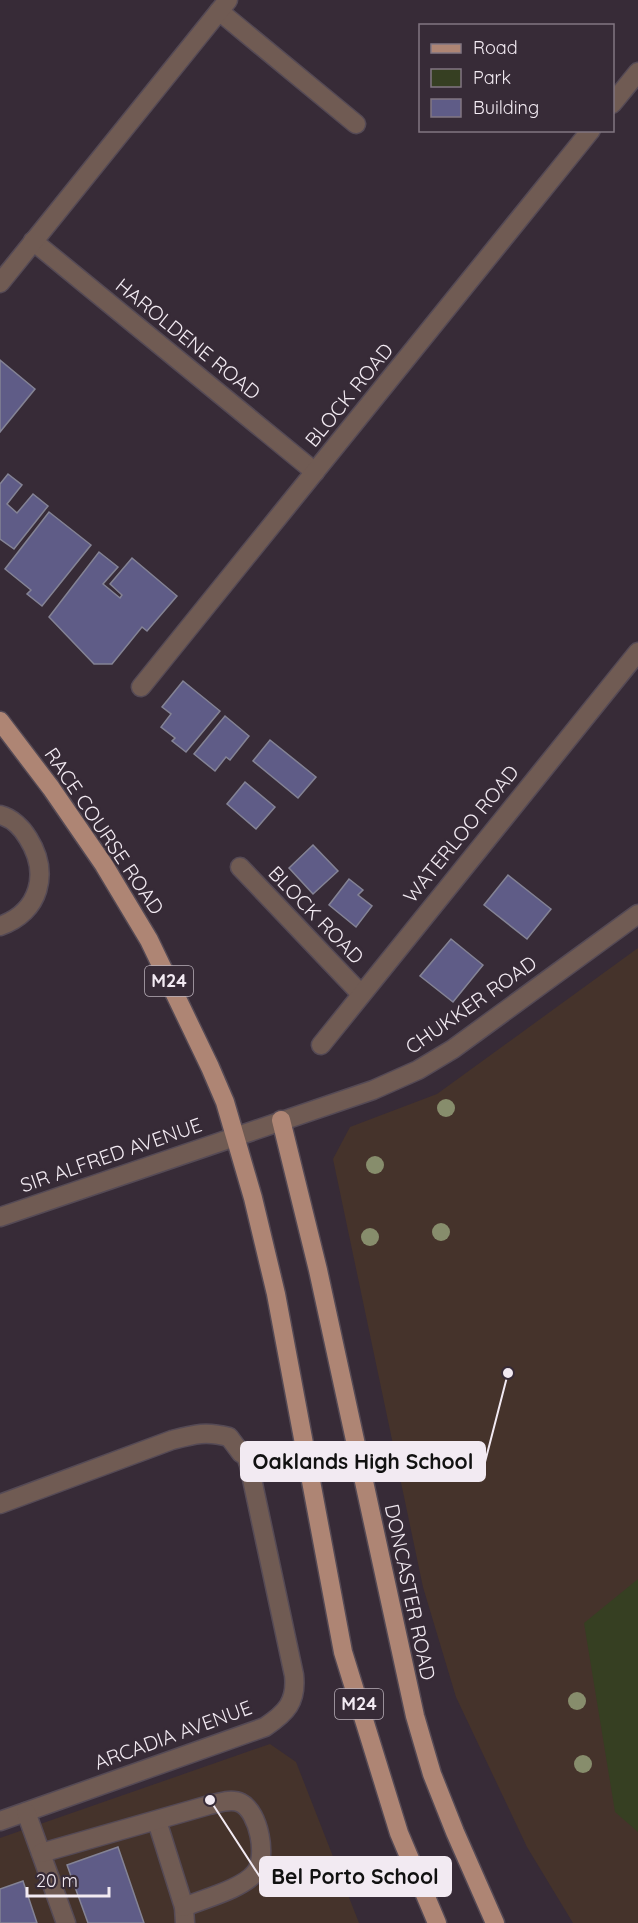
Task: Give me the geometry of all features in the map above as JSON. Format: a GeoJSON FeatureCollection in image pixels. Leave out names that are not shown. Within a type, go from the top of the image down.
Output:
{"type":"FeatureCollection","features":[{"type":"Feature","properties":{"kind":"main road","name":"RACE COURSE ROAD"},"geometry":{"type":"LineString","coordinates":[[0,721],[51,788],[104,865],[149,940],[210,1067],[236,1136]]}},
{"type":"Feature","properties":{"kind":"main road","name":"DONCASTER ROAD"},"geometry":{"type":"LineString","coordinates":[[282,1120],[318,1270],[415,1716],[440,1793],[495,1923]]}},
{"type":"Feature","properties":{"kind":"main road","name":"M24"},"geometry":{"type":"LineString","coordinates":[[236,1136],[276,1294],[344,1652],[399,1833],[437,1923]]}},
{"type":"Feature","properties":{"kind":"street"},"geometry":{"type":"LineString","coordinates":[[0,283],[223,6],[357,124]]}},
{"type":"Feature","properties":{"kind":"street"},"geometry":{"type":"LineString","coordinates":[[614,102],[638,72]]}},
{"type":"Feature","properties":{"kind":"street","name":"BLOCK ROAD"},"geometry":{"type":"LineString","coordinates":[[141,687],[589,132]]}},
{"type":"Feature","properties":{"kind":"street","name":"HAROLDENE ROAD"},"geometry":{"type":"LineString","coordinates":[[33,241],[315,472]]}},
{"type":"Feature","properties":{"kind":"street","name":"WATERLOO ROAD"},"geometry":{"type":"LineString","coordinates":[[321,1045],[638,652]]}},
{"type":"Feature","properties":{"kind":"street"},"geometry":{"type":"LineString","coordinates":[[0,815],[16,823],[33,845],[40,875],[38,888],[26,912],[0,926]]}},
{"type":"Feature","properties":{"kind":"street","name":"BLOCK ROAD"},"geometry":{"type":"LineString","coordinates":[[240,867],[361,994]]}},
{"type":"Feature","properties":{"kind":"street","name":"CHUKKER ROAD"},"geometry":{"type":"LineString","coordinates":[[236,1136],[373,1090],[418,1070],[453,1049],[638,914]]}},
{"type":"Feature","properties":{"kind":"street","name":"SIR ALFRED AVENUE"},"geometry":{"type":"LineString","coordinates":[[0,1217],[236,1136]]}},
{"type":"Feature","properties":{"kind":"street","name":"ARCADIA AVENUE"},"geometry":{"type":"LineString","coordinates":[[0,1504],[172,1440],[201,1432],[229,1437],[246,1456],[296,1687],[291,1702],[277,1719],[265,1727],[0,1821]]}},
{"type":"Feature","properties":{"kind":"street"},"geometry":{"type":"LineString","coordinates":[[41,1853],[209,1806],[232,1801],[239,1802],[249,1810],[253,1818],[261,1844],[260,1866],[241,1884],[184,1915],[157,1821]]}},
{"type":"Feature","properties":{"kind":"street"},"geometry":{"type":"LineString","coordinates":[[26,1812],[66,1923]]}},
{"type":"Feature","properties":{"kind":"shaded area"},"geometry":{"type":"Polygon","coordinates":[[[638,948],[638,1923],[573,1923],[527,1847],[456,1697],[423,1587],[333,1159],[350,1127],[437,1094],[638,948]]]}},
{"type":"Feature","properties":{"kind":"shaded area"},"geometry":{"type":"Polygon","coordinates":[[[270,1744],[296,1762],[359,1923],[0,1923],[0,1838],[270,1744]]]}},
{"type":"Feature","properties":{"kind":"green space"},"geometry":{"type":"Polygon","coordinates":[[[638,1579],[638,1832],[615,1812],[584,1623],[638,1579]]]}},
{"type":"Feature","properties":{"kind":"building"},"geometry":{"type":"Polygon","coordinates":[[[0,360],[35,389],[0,432],[0,360]]]}},
{"type":"Feature","properties":{"kind":"building"},"geometry":{"type":"Polygon","coordinates":[[[8,474],[22,485],[7,504],[17,513],[33,494],[48,506],[14,549],[0,539],[0,484],[8,474]]]}},
{"type":"Feature","properties":{"kind":"building"},"geometry":{"type":"Polygon","coordinates":[[[49,512],[91,545],[42,606],[27,594],[31,590],[5,569],[49,512]]]}},
{"type":"Feature","properties":{"kind":"building"},"geometry":{"type":"Polygon","coordinates":[[[99,552],[118,567],[103,584],[120,598],[122,595],[110,584],[132,558],[177,596],[147,631],[142,627],[112,664],[94,664],[49,617],[99,552]]]}},
{"type":"Feature","properties":{"kind":"building"},"geometry":{"type":"Polygon","coordinates":[[[183,681],[220,711],[186,752],[172,741],[175,738],[161,727],[171,714],[162,707],[183,681]]]}},
{"type":"Feature","properties":{"kind":"building"},"geometry":{"type":"Polygon","coordinates":[[[225,716],[249,736],[230,760],[226,757],[215,771],[194,754],[225,716]]]}},
{"type":"Feature","properties":{"kind":"building"},"geometry":{"type":"Polygon","coordinates":[[[270,740],[316,777],[298,798],[253,761],[270,740]]]}},
{"type":"Feature","properties":{"kind":"building"},"geometry":{"type":"Polygon","coordinates":[[[245,782],[275,807],[256,829],[227,804],[245,782]]]}},
{"type":"Feature","properties":{"kind":"building"},"geometry":{"type":"Polygon","coordinates":[[[313,845],[338,871],[313,894],[289,868],[313,845]]]}},
{"type":"Feature","properties":{"kind":"building"},"geometry":{"type":"Polygon","coordinates":[[[508,875],[551,909],[527,939],[484,905],[508,875]]]}},
{"type":"Feature","properties":{"kind":"building"},"geometry":{"type":"Polygon","coordinates":[[[349,879],[363,890],[358,895],[372,906],[356,927],[329,905],[349,879]]]}},
{"type":"Feature","properties":{"kind":"building"},"geometry":{"type":"Polygon","coordinates":[[[451,939],[483,965],[453,1002],[420,976],[451,939]]]}},
{"type":"Feature","properties":{"kind":"building"},"geometry":{"type":"Polygon","coordinates":[[[118,1847],[144,1923],[88,1923],[67,1865],[118,1847]]]}},
{"type":"Feature","properties":{"kind":"building"},"geometry":{"type":"Polygon","coordinates":[[[23,1881],[37,1923],[0,1923],[0,1889],[23,1881]]]}},
{"type":"Feature","properties":{"kind":"place","name":"Oaklands High School"},"geometry":{"type":"Point","coordinates":[508,1373]}},
{"type":"Feature","properties":{"kind":"place","name":"Bel Porto School"},"geometry":{"type":"Point","coordinates":[210,1800]}}]}
